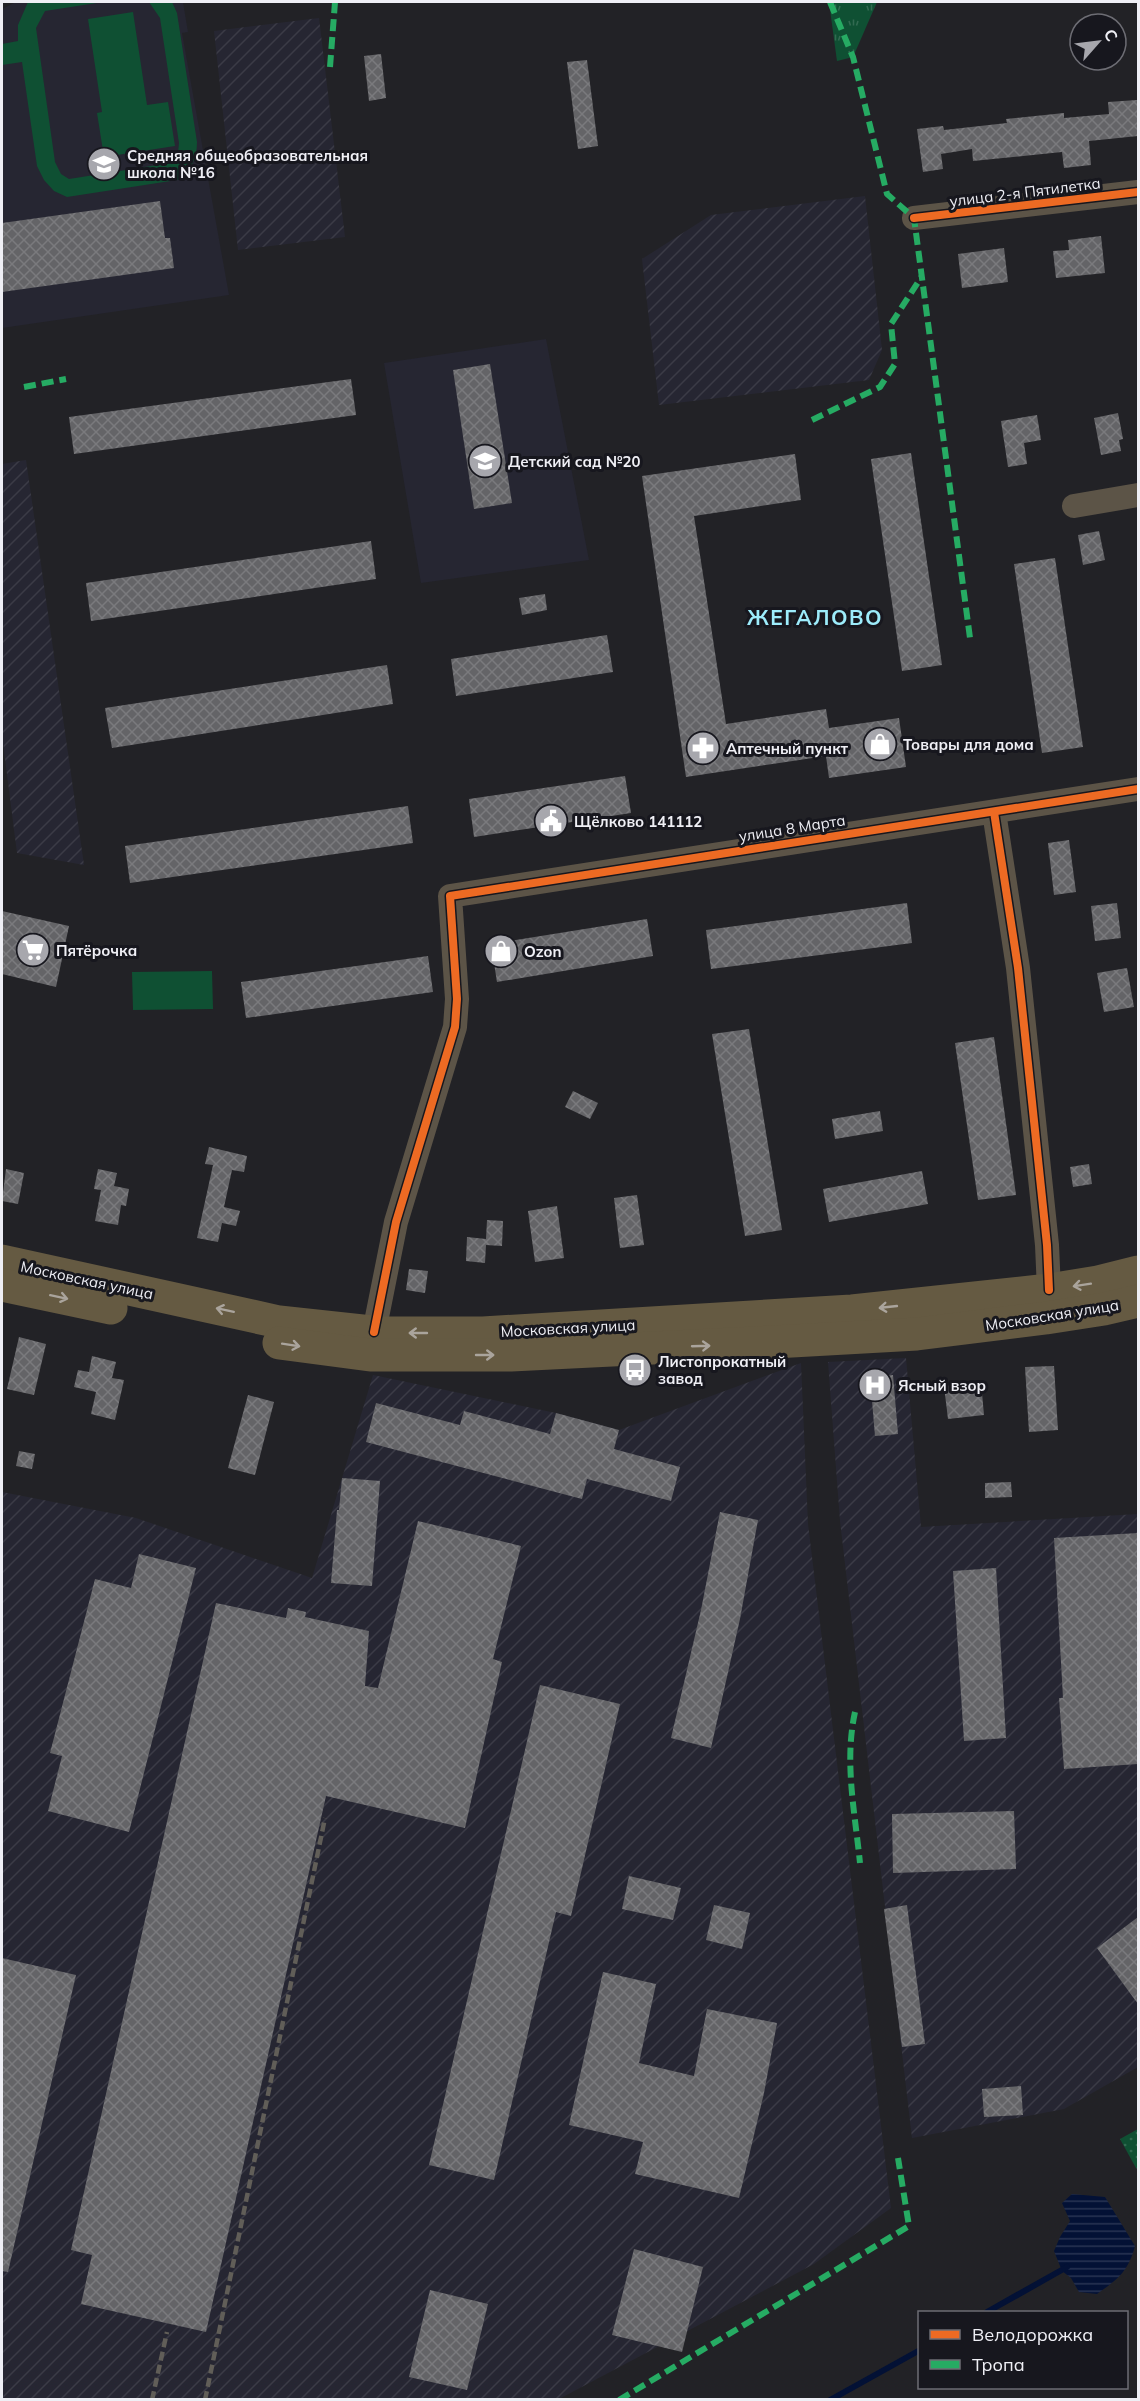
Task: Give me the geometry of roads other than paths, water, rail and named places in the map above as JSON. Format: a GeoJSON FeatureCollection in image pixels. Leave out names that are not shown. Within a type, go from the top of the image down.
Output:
{"type":"FeatureCollection","features":[{"type":"Feature","properties":{"kind":"main road","name":"Московская улица"},"geometry":{"type":"LineString","coordinates":[[2,1261],[279,1322],[374,1332],[483,1333],[852,1311],[1049,1290],[1098,1282],[1138,1272]]}},
{"type":"Feature","properties":{"kind":"main road","name":"Московская улица"},"geometry":{"type":"LineString","coordinates":[[2,1285],[262,1340],[370,1355],[511,1355],[868,1338],[1046,1318],[1138,1301]]}},
{"type":"Feature","properties":{"kind":"street","name":"улица 2-я Пятилетка"},"geometry":{"type":"LineString","coordinates":[[914,218],[1138,192]]}},
{"type":"Feature","properties":{"kind":"street"},"geometry":{"type":"LineString","coordinates":[[1074,506],[1138,495]]}},
{"type":"Feature","properties":{"kind":"street","name":"улица 8 Марта"},"geometry":{"type":"LineString","coordinates":[[374,1332],[396,1222],[455,1027],[457,999],[450,896],[1138,789]]}},
{"type":"Feature","properties":{"kind":"street"},"geometry":{"type":"LineString","coordinates":[[994,812],[1018,968],[1047,1245],[1049,1290]]}},
{"type":"Feature","properties":{"kind":"water"},"geometry":{"type":"Polygon","coordinates":[[[1072,2194],[1105,2197],[1135,2246],[1125,2269],[1111,2284],[1097,2294],[1079,2292],[1071,2278],[1062,2271],[1054,2251],[1070,2221],[1062,2203],[1072,2194]]]}},
{"type":"Feature","properties":{"kind":"waterway"},"geometry":{"type":"LineString","coordinates":[[989,2311],[1067,2267]]}},
{"type":"Feature","properties":{"kind":"waterway"},"geometry":{"type":"LineString","coordinates":[[830,2400],[918,2351]]}},
{"type":"Feature","properties":{"kind":"railway"},"geometry":{"type":"LineString","coordinates":[[205,2400],[325,1818]]}},
{"type":"Feature","properties":{"kind":"railway"},"geometry":{"type":"LineString","coordinates":[[152,2400],[167,2332]]}},
{"type":"Feature","properties":{"kind":"place","name":"Средняя общеобразовательная школа №16"},"geometry":{"type":"Point","coordinates":[104,164]}},
{"type":"Feature","properties":{"kind":"place","name":"Детский сад №20"},"geometry":{"type":"Point","coordinates":[485,461]}},
{"type":"Feature","properties":{"kind":"place","name":"Товары для дома"},"geometry":{"type":"Point","coordinates":[880,744]}},
{"type":"Feature","properties":{"kind":"place","name":"Аптечный пункт"},"geometry":{"type":"Point","coordinates":[703,748]}},
{"type":"Feature","properties":{"kind":"place","name":"Щёлково 141112"},"geometry":{"type":"Point","coordinates":[551,821]}},
{"type":"Feature","properties":{"kind":"place","name":"Пятёрочка"},"geometry":{"type":"Point","coordinates":[33,950]}},
{"type":"Feature","properties":{"kind":"place","name":"Ozon"},"geometry":{"type":"Point","coordinates":[501,951]}},
{"type":"Feature","properties":{"kind":"place","name":"Листопрокатный завод"},"geometry":{"type":"Point","coordinates":[635,1370]}},
{"type":"Feature","properties":{"kind":"place","name":"Ясный взор"},"geometry":{"type":"Point","coordinates":[875,1385]}},
{"type":"Feature","properties":{"kind":"district","name":"ЖЕГАЛОВО"},"geometry":{"type":"Point","coordinates":[815,617]}}]}
